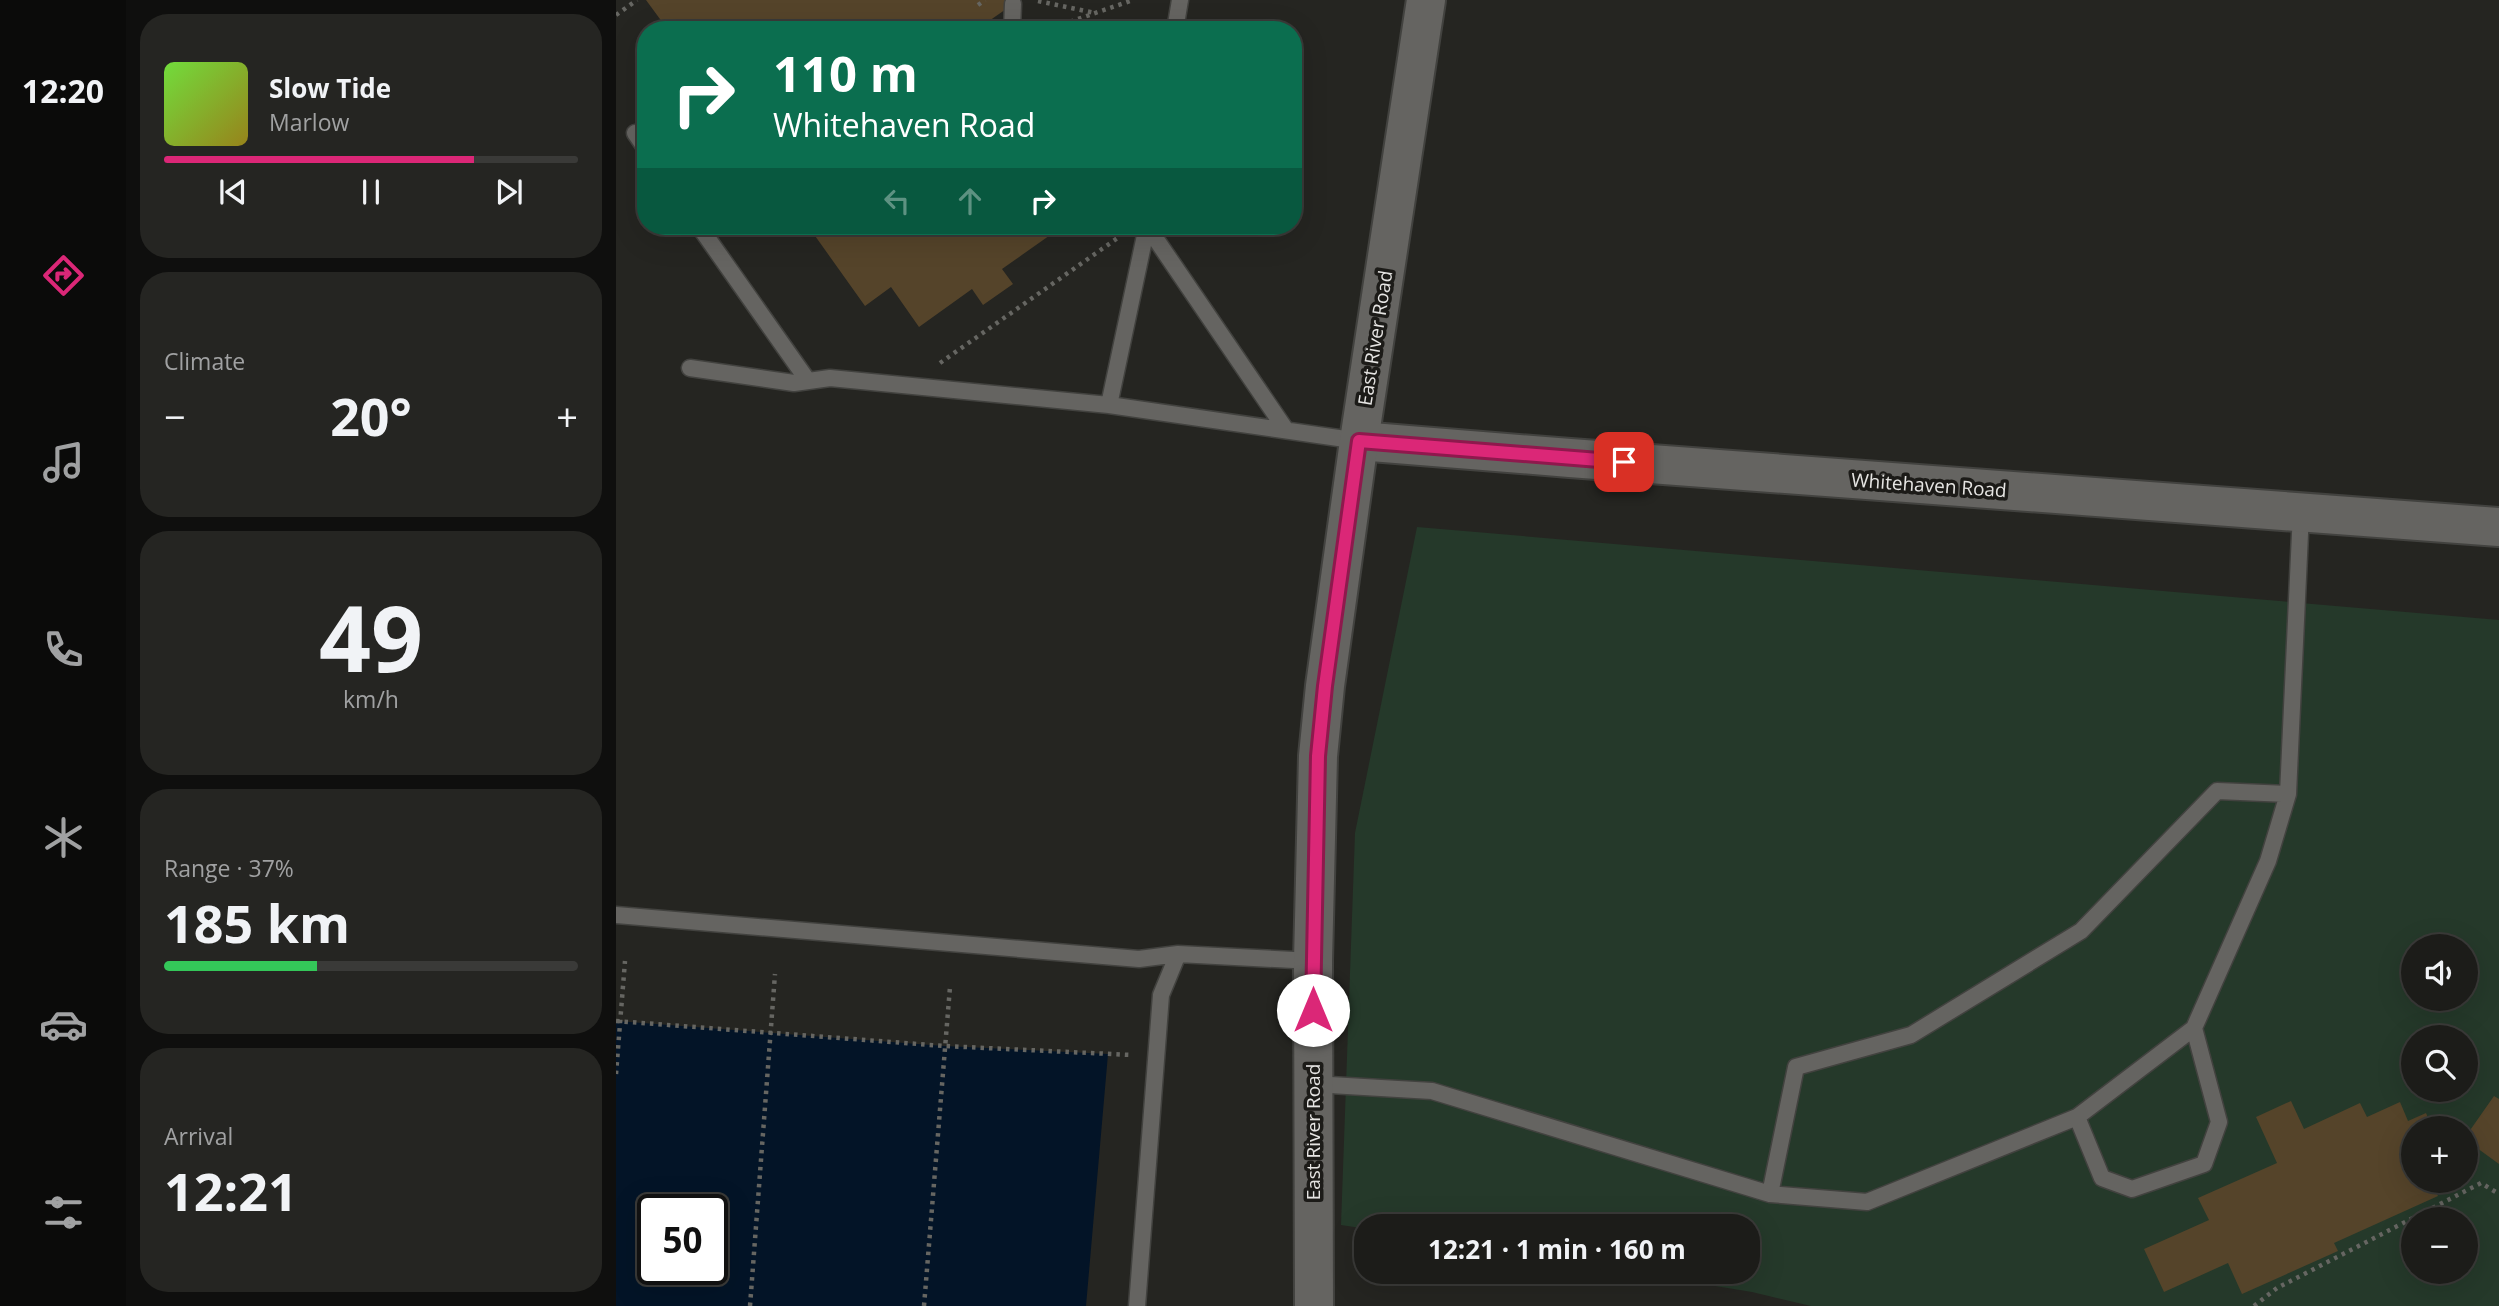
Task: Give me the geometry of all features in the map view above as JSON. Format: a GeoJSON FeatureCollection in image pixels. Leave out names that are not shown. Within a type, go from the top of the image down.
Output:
{"type":"FeatureCollection","features":[{"type":"Feature","properties":{"kind":"main road","name":"East River Road"},"geometry":{"type":"LineString","coordinates":[[1314,1306],[1313,961],[1318,756],[1359,441],[1426,0]]}},
{"type":"Feature","properties":{"kind":"main road","name":"Whitehaven Road"},"geometry":{"type":"LineString","coordinates":[[1359,441],[2499,527]]}},
{"type":"Feature","properties":{"kind":"lane"},"geometry":{"type":"LineString","coordinates":[[1176,21],[1180,0]]}},
{"type":"Feature","properties":{"kind":"lane"},"geometry":{"type":"LineString","coordinates":[[1013,4],[1013,21]]}},
{"type":"Feature","properties":{"kind":"lane"},"geometry":{"type":"LineString","coordinates":[[705,235],[808,382]]}},
{"type":"Feature","properties":{"kind":"lane"},"geometry":{"type":"LineString","coordinates":[[1109,405],[1145,235]]}},
{"type":"Feature","properties":{"kind":"lane"},"geometry":{"type":"LineString","coordinates":[[1153,235],[1286,430]]}},
{"type":"Feature","properties":{"kind":"lane"},"geometry":{"type":"LineString","coordinates":[[690,368],[794,383],[830,378],[1109,405],[1359,441]]}},
{"type":"Feature","properties":{"kind":"lane"},"geometry":{"type":"LineString","coordinates":[[1313,1084],[1432,1091],[1770,1194],[1867,1202],[2077,1117],[2194,1028],[2268,861],[2288,794],[2301,512]]}},
{"type":"Feature","properties":{"kind":"lane"},"geometry":{"type":"LineString","coordinates":[[1770,1194],[1796,1067],[1911,1035],[2081,931],[2217,791],[2288,794]]}},
{"type":"Feature","properties":{"kind":"lane"},"geometry":{"type":"LineString","coordinates":[[616,915],[1139,960],[1178,954],[1313,961]]}},
{"type":"Feature","properties":{"kind":"lane"},"geometry":{"type":"LineString","coordinates":[[1137,1306],[1161,995],[1178,954]]}},
{"type":"Feature","properties":{"kind":"lane"},"geometry":{"type":"LineString","coordinates":[[2077,1117],[2102,1178],[2132,1189],[2204,1164],[2219,1122],[2194,1028]]}},
{"type":"Feature","properties":{"kind":"path"},"geometry":{"type":"LineString","coordinates":[[616,15],[636,0]]}},
{"type":"Feature","properties":{"kind":"path"},"geometry":{"type":"LineString","coordinates":[[978,5],[985,0]]}},
{"type":"Feature","properties":{"kind":"path"},"geometry":{"type":"LineString","coordinates":[[1033,0],[1096,13]]}},
{"type":"Feature","properties":{"kind":"path"},"geometry":{"type":"LineString","coordinates":[[1072,21],[1133,0]]}},
{"type":"Feature","properties":{"kind":"path"},"geometry":{"type":"LineString","coordinates":[[930,369],[1121,235]]}},
{"type":"Feature","properties":{"kind":"path"},"geometry":{"type":"LineString","coordinates":[[616,1074],[618,1021],[625,961]]}},
{"type":"Feature","properties":{"kind":"path"},"geometry":{"type":"LineString","coordinates":[[750,1306],[775,974]]}},
{"type":"Feature","properties":{"kind":"path"},"geometry":{"type":"LineString","coordinates":[[923,1306],[950,988]]}},
{"type":"Feature","properties":{"kind":"path"},"geometry":{"type":"LineString","coordinates":[[618,1021],[944,1046],[1108,1054]]}},
{"type":"Feature","properties":{"kind":"path"},"geometry":{"type":"LineString","coordinates":[[2254,1306],[2277,1288],[2481,1183],[2499,1194]]}},
{"type":"Feature","properties":{"kind":"green space"},"geometry":{"type":"Polygon","coordinates":[[[1417,527],[2499,620],[2499,1306],[1811,1306],[1703,1284],[1760,1284],[1760,1214],[1354,1214],[1354,1227],[1341,1225],[1355,833],[1417,527]]]}},
{"type":"Feature","properties":{"kind":"water"},"geometry":{"type":"Polygon","coordinates":[[[616,1021],[944,1046],[1108,1054],[1086,1306],[616,1306],[616,1021]]]}},
{"type":"Feature","properties":{"kind":"building"},"geometry":{"type":"Polygon","coordinates":[[[646,0],[1019,0],[989,21],[661,21],[646,0]]]}},
{"type":"Feature","properties":{"kind":"building"},"geometry":{"type":"Polygon","coordinates":[[[814,235],[1050,235],[1002,269],[1013,284],[983,305],[972,289],[919,327],[891,287],[865,306],[814,235]]]}},
{"type":"Feature","properties":{"kind":"building"},"geometry":{"type":"Polygon","coordinates":[[[2494,1096],[2499,1099],[2499,1164],[2478,1149],[2478,1119],[2494,1096]]]}},
{"type":"Feature","properties":{"kind":"building"},"geometry":{"type":"Polygon","coordinates":[[[2291,1101],[2304,1129],[2360,1103],[2367,1117],[2400,1102],[2406,1116],[2401,1116],[2401,1193],[2437,1193],[2438,1196],[2414,1207],[2401,1207],[2401,1213],[2334,1243],[2338,1251],[2242,1294],[2228,1263],[2164,1292],[2144,1249],[2209,1220],[2198,1198],[2277,1163],[2256,1117],[2291,1101]]]}},
{"type":"Feature","properties":{"kind":"route"},"geometry":{"type":"LineString","coordinates":[[1313,1010],[1318,756],[1359,441],[1624,462]]}}]}
